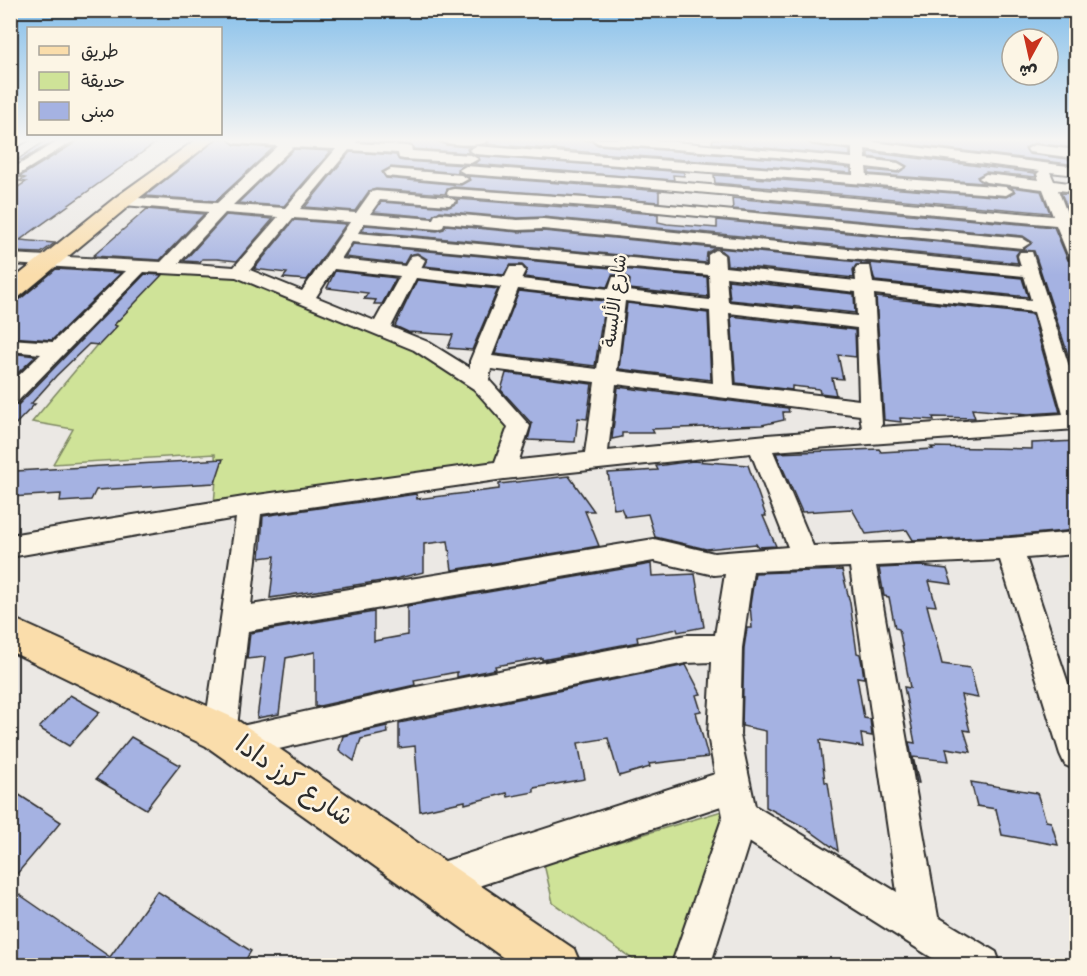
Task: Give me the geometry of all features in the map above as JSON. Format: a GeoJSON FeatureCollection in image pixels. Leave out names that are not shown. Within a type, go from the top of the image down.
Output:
{"type":"FeatureCollection","features":[{"type":"Feature","properties":{"kind":"main road"},"geometry":{"type":"LineString","coordinates":[[10,293],[145,185]]}},
{"type":"Feature","properties":{"kind":"main road","name":"شارع كرز دادا"},"geometry":{"type":"LineString","coordinates":[[10,633],[228,737],[557,966]]}},
{"type":"Feature","properties":{"kind":"street"},"geometry":{"type":"LineString","coordinates":[[166,267],[245,185]]}},
{"type":"Feature","properties":{"kind":"street"},"geometry":{"type":"LineString","coordinates":[[239,272],[313,185]]}},
{"type":"Feature","properties":{"kind":"street"},"geometry":{"type":"LineString","coordinates":[[305,299],[376,195],[410,185]]}},
{"type":"Feature","properties":{"kind":"street"},"geometry":{"type":"LineString","coordinates":[[380,329],[458,185]]}},
{"type":"Feature","properties":{"kind":"street"},"geometry":{"type":"LineString","coordinates":[[508,185],[540,198],[1022,243]]}},
{"type":"Feature","properties":{"kind":"street"},"geometry":{"type":"LineString","coordinates":[[481,384],[480,361],[512,284],[544,185]]}},
{"type":"Feature","properties":{"kind":"street","name":"شارع الألبسة"},"geometry":{"type":"LineString","coordinates":[[595,462],[608,376],[631,185]]}},
{"type":"Feature","properties":{"kind":"street"},"geometry":{"type":"LineString","coordinates":[[657,185],[1070,223]]}},
{"type":"Feature","properties":{"kind":"street"},"geometry":{"type":"LineString","coordinates":[[712,185],[724,391]]}},
{"type":"Feature","properties":{"kind":"street"},"geometry":{"type":"LineString","coordinates":[[860,185],[872,435]]}},
{"type":"Feature","properties":{"kind":"street"},"geometry":{"type":"LineString","coordinates":[[1000,185],[1077,188]]}},
{"type":"Feature","properties":{"kind":"street"},"geometry":{"type":"LineString","coordinates":[[10,546],[250,506],[504,470],[759,444],[1077,421],[1004,185]]}},
{"type":"Feature","properties":{"kind":"street"},"geometry":{"type":"LineString","coordinates":[[1047,185],[1070,223],[1077,255]]}},
{"type":"Feature","properties":{"kind":"street"},"geometry":{"type":"LineString","coordinates":[[123,201],[360,218],[532,225],[625,232],[1030,272]]}},
{"type":"Feature","properties":{"kind":"street"},"geometry":{"type":"LineString","coordinates":[[347,237],[717,271],[1041,307]]}},
{"type":"Feature","properties":{"kind":"street"},"geometry":{"type":"LineString","coordinates":[[10,259],[239,272],[421,346],[481,384],[519,426],[504,470]]}},
{"type":"Feature","properties":{"kind":"street"},"geometry":{"type":"LineString","coordinates":[[330,263],[866,323]]}},
{"type":"Feature","properties":{"kind":"street"},"geometry":{"type":"LineString","coordinates":[[10,397],[140,266]]}},
{"type":"Feature","properties":{"kind":"street"},"geometry":{"type":"LineString","coordinates":[[10,345],[60,349]]}},
{"type":"Feature","properties":{"kind":"street"},"geometry":{"type":"LineString","coordinates":[[480,361],[870,409]]}},
{"type":"Feature","properties":{"kind":"street"},"geometry":{"type":"LineString","coordinates":[[759,444],[805,557]]}},
{"type":"Feature","properties":{"kind":"street"},"geometry":{"type":"LineString","coordinates":[[250,506],[233,621],[228,737],[686,649],[727,648]]}},
{"type":"Feature","properties":{"kind":"street"},"geometry":{"type":"LineString","coordinates":[[233,621],[654,550],[714,564],[741,560],[1010,549],[1077,543]]}},
{"type":"Feature","properties":{"kind":"street"},"geometry":{"type":"LineString","coordinates":[[1010,549],[1077,754]]}},
{"type":"Feature","properties":{"kind":"street"},"geometry":{"type":"LineString","coordinates":[[861,554],[921,928]]}},
{"type":"Feature","properties":{"kind":"street"},"geometry":{"type":"LineString","coordinates":[[690,966],[737,800],[724,735],[727,648],[741,560]]}},
{"type":"Feature","properties":{"kind":"street"},"geometry":{"type":"LineString","coordinates":[[737,800],[921,928],[982,966]]}},
{"type":"Feature","properties":{"kind":"street"},"geometry":{"type":"LineString","coordinates":[[436,882],[737,800]]}},
{"type":"Feature","properties":{"kind":"green space"},"geometry":{"type":"Polygon","coordinates":[[[159,271],[232,276],[407,346],[473,389],[510,428],[504,470],[214,505],[215,454],[53,464],[73,429],[32,422],[159,271]]]}},
{"type":"Feature","properties":{"kind":"green space"},"geometry":{"type":"Polygon","coordinates":[[[722,811],[728,827],[679,965],[641,965],[553,903],[544,864],[722,811]]]}},
{"type":"Feature","properties":{"kind":"building"},"geometry":{"type":"Polygon","coordinates":[[[22,185],[97,185],[20,240],[55,243],[41,253],[10,252],[10,192],[22,185]]]}},
{"type":"Feature","properties":{"kind":"building"},"geometry":{"type":"Polygon","coordinates":[[[159,185],[234,185],[216,201],[145,196],[159,185]]]}},
{"type":"Feature","properties":{"kind":"building"},"geometry":{"type":"Polygon","coordinates":[[[257,185],[302,185],[284,206],[238,203],[257,185]]]}},
{"type":"Feature","properties":{"kind":"building"},"geometry":{"type":"Polygon","coordinates":[[[323,185],[579,185],[662,191],[659,191],[659,202],[454,187],[447,189],[445,194],[376,189],[369,191],[355,211],[305,207],[323,185]]]}},
{"type":"Feature","properties":{"kind":"building"},"geometry":{"type":"Polygon","coordinates":[[[732,185],[841,185],[1006,197],[1015,192],[1011,187],[1041,191],[1050,213],[732,185]]]}},
{"type":"Feature","properties":{"kind":"building"},"geometry":{"type":"Polygon","coordinates":[[[1061,193],[1077,194],[1077,217],[1071,216],[1061,193]]]}},
{"type":"Feature","properties":{"kind":"building"},"geometry":{"type":"Polygon","coordinates":[[[732,198],[1054,227],[1068,260],[1077,262],[1077,317],[1070,316],[1077,333],[1077,382],[1034,251],[1023,250],[1032,242],[1023,236],[733,209],[732,198]]]}},
{"type":"Feature","properties":{"kind":"building"},"geometry":{"type":"Polygon","coordinates":[[[457,199],[658,214],[658,222],[667,224],[717,228],[717,220],[1020,250],[1016,255],[1018,263],[543,217],[518,218],[440,211],[432,217],[374,212],[381,202],[449,207],[457,203],[457,199]]]}},
{"type":"Feature","properties":{"kind":"building"},"geometry":{"type":"Polygon","coordinates":[[[147,209],[204,214],[160,260],[93,256],[147,209]]]}},
{"type":"Feature","properties":{"kind":"building"},"geometry":{"type":"Polygon","coordinates":[[[226,215],[273,219],[237,261],[202,259],[200,262],[184,261],[226,215]]]}},
{"type":"Feature","properties":{"kind":"building"},"geometry":{"type":"Polygon","coordinates":[[[294,220],[346,224],[307,280],[283,278],[287,273],[254,269],[294,220]]]}},
{"type":"Feature","properties":{"kind":"building"},"geometry":{"type":"Polygon","coordinates":[[[365,225],[437,231],[444,229],[446,225],[518,232],[543,231],[715,248],[707,253],[706,263],[362,231],[365,225]]]}},
{"type":"Feature","properties":{"kind":"building"},"geometry":{"type":"Polygon","coordinates":[[[353,244],[707,277],[708,297],[629,289],[630,280],[625,275],[612,275],[607,287],[524,277],[527,270],[522,265],[510,265],[504,275],[424,266],[427,259],[417,253],[409,255],[404,264],[345,257],[353,244]]]}},
{"type":"Feature","properties":{"kind":"building"},"geometry":{"type":"Polygon","coordinates":[[[718,248],[1022,278],[1028,297],[875,281],[870,264],[856,265],[853,270],[854,278],[727,265],[726,255],[718,248]]]}},
{"type":"Feature","properties":{"kind":"building"},"geometry":{"type":"Polygon","coordinates":[[[56,269],[121,273],[52,340],[10,337],[10,302],[19,300],[56,269]]]}},
{"type":"Feature","properties":{"kind":"building"},"geometry":{"type":"Polygon","coordinates":[[[335,271],[396,278],[382,304],[374,304],[376,300],[364,299],[368,293],[327,288],[335,271]]]}},
{"type":"Feature","properties":{"kind":"building"},"geometry":{"type":"Polygon","coordinates":[[[145,274],[162,275],[114,325],[117,326],[99,345],[89,344],[56,376],[31,404],[35,404],[10,430],[10,406],[19,404],[145,274]]]}},
{"type":"Feature","properties":{"kind":"building"},"geometry":{"type":"Polygon","coordinates":[[[417,280],[498,289],[472,350],[448,348],[453,335],[408,332],[395,326],[417,280]]]}},
{"type":"Feature","properties":{"kind":"building"},"geometry":{"type":"Polygon","coordinates":[[[728,280],[854,294],[855,313],[730,300],[728,280]]]}},
{"type":"Feature","properties":{"kind":"building"},"geometry":{"type":"Polygon","coordinates":[[[519,291],[605,301],[595,366],[495,354],[519,291]]]}},
{"type":"Feature","properties":{"kind":"building"},"geometry":{"type":"Polygon","coordinates":[[[876,297],[1032,314],[1060,412],[1028,414],[972,409],[975,418],[933,417],[934,420],[900,418],[901,422],[884,420],[876,297]]]}},
{"type":"Feature","properties":{"kind":"building"},"geometry":{"type":"Polygon","coordinates":[[[627,303],[708,313],[711,380],[619,369],[627,303]]]}},
{"type":"Feature","properties":{"kind":"building"},"geometry":{"type":"Polygon","coordinates":[[[731,316],[855,330],[856,357],[838,355],[843,379],[832,378],[836,395],[820,393],[819,389],[792,386],[792,390],[736,383],[731,316]]]}},
{"type":"Feature","properties":{"kind":"building"},"geometry":{"type":"Polygon","coordinates":[[[10,353],[36,356],[10,380],[10,353]]]}},
{"type":"Feature","properties":{"kind":"building"},"geometry":{"type":"Polygon","coordinates":[[[506,373],[592,384],[587,419],[578,418],[575,442],[528,440],[532,424],[501,390],[506,373]]]}},
{"type":"Feature","properties":{"kind":"building"},"geometry":{"type":"Polygon","coordinates":[[[618,387],[788,408],[789,412],[783,412],[784,420],[762,425],[652,429],[654,433],[622,433],[622,437],[612,439],[618,387]]]}},
{"type":"Feature","properties":{"kind":"building"},"geometry":{"type":"Polygon","coordinates":[[[1077,441],[1077,530],[1009,536],[913,540],[907,530],[866,534],[852,509],[802,512],[776,453],[879,449],[881,452],[933,449],[931,447],[1032,449],[1032,443],[1077,441]]]}},
{"type":"Feature","properties":{"kind":"building"},"geometry":{"type":"Polygon","coordinates":[[[223,459],[215,483],[96,490],[91,500],[60,502],[61,494],[10,497],[10,480],[16,471],[223,459]]]}},
{"type":"Feature","properties":{"kind":"building"},"geometry":{"type":"Polygon","coordinates":[[[693,461],[748,465],[766,516],[763,516],[776,546],[758,547],[756,544],[706,549],[655,537],[648,514],[625,517],[621,508],[614,509],[608,473],[658,470],[656,466],[693,461]]]}},
{"type":"Feature","properties":{"kind":"building"},"geometry":{"type":"Polygon","coordinates":[[[569,476],[594,511],[585,511],[599,546],[452,570],[448,541],[424,544],[424,572],[395,579],[270,598],[275,556],[260,558],[263,516],[416,494],[417,499],[499,489],[499,484],[569,476]]]}},
{"type":"Feature","properties":{"kind":"building"},"geometry":{"type":"Polygon","coordinates":[[[651,564],[652,576],[695,574],[704,627],[678,632],[677,629],[637,637],[638,642],[542,660],[542,658],[495,666],[496,669],[457,677],[457,672],[414,680],[415,685],[315,707],[315,652],[286,658],[279,714],[257,718],[265,657],[247,659],[250,633],[374,612],[374,641],[407,635],[407,606],[651,564]]]}},
{"type":"Feature","properties":{"kind":"building"},"geometry":{"type":"Polygon","coordinates":[[[921,566],[947,569],[952,584],[929,581],[936,606],[927,605],[942,664],[970,668],[978,698],[961,695],[970,731],[964,730],[971,752],[946,748],[949,761],[913,757],[919,783],[917,783],[909,742],[915,743],[904,687],[910,688],[905,659],[899,629],[895,628],[889,597],[884,596],[879,568],[921,566]]]}},
{"type":"Feature","properties":{"kind":"building"},"geometry":{"type":"Polygon","coordinates":[[[842,570],[850,603],[857,653],[860,654],[862,664],[864,678],[857,677],[864,718],[870,719],[872,736],[861,734],[863,747],[820,740],[838,851],[806,828],[766,807],[766,731],[742,726],[744,648],[747,628],[752,628],[750,605],[755,573],[842,570]]]}},
{"type":"Feature","properties":{"kind":"building"},"geometry":{"type":"Polygon","coordinates":[[[686,665],[701,694],[696,695],[701,711],[696,712],[708,757],[649,764],[650,767],[619,776],[608,738],[578,743],[585,779],[534,788],[534,792],[508,797],[507,793],[465,804],[465,801],[420,811],[415,746],[399,748],[399,723],[686,665]]]}},
{"type":"Feature","properties":{"kind":"building"},"geometry":{"type":"Polygon","coordinates":[[[70,695],[100,712],[69,746],[39,728],[70,695]]]}},
{"type":"Feature","properties":{"kind":"building"},"geometry":{"type":"Polygon","coordinates":[[[387,726],[388,733],[361,739],[354,761],[339,750],[343,736],[387,726]]]}},
{"type":"Feature","properties":{"kind":"building"},"geometry":{"type":"Polygon","coordinates":[[[131,737],[180,765],[146,809],[96,779],[131,737]]]}},
{"type":"Feature","properties":{"kind":"building"},"geometry":{"type":"Polygon","coordinates":[[[971,782],[1037,793],[1046,821],[1051,822],[1058,845],[1002,835],[996,809],[977,806],[971,782]]]}},
{"type":"Feature","properties":{"kind":"building"},"geometry":{"type":"Polygon","coordinates":[[[10,789],[61,822],[10,882],[10,789]]]}},
{"type":"Feature","properties":{"kind":"building"},"geometry":{"type":"Polygon","coordinates":[[[10,888],[110,957],[157,891],[251,951],[242,966],[10,966],[10,888]]]}}]}
